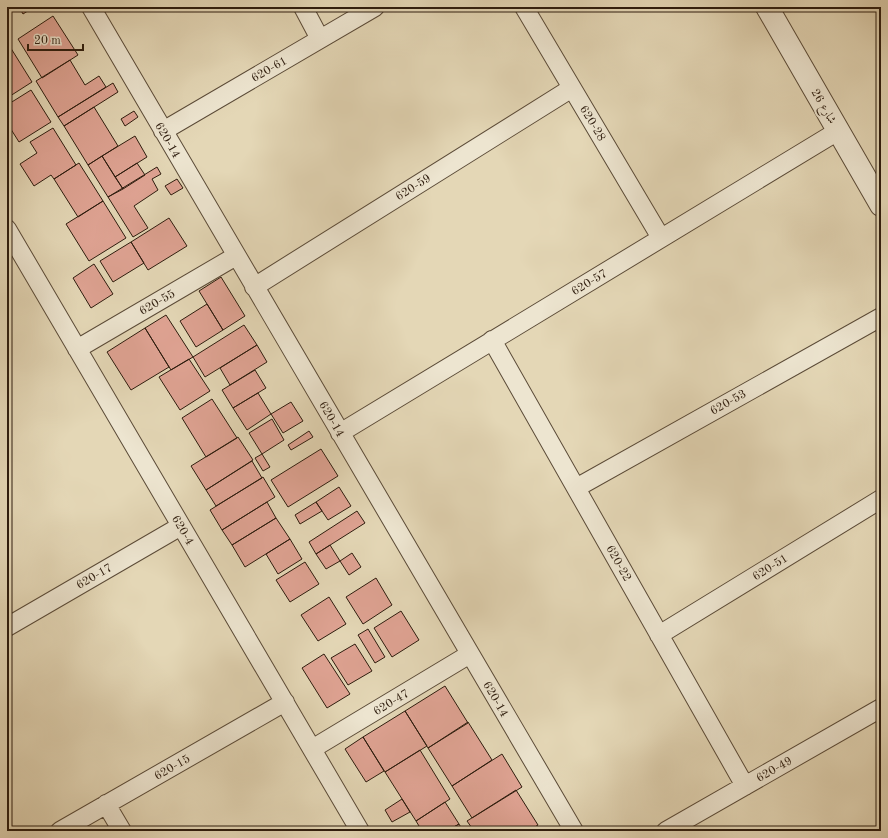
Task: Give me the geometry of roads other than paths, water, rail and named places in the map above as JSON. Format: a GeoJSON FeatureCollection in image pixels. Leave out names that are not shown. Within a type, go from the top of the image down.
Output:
{"type":"FeatureCollection","features":[{"type":"Feature","properties":{"kind":"street","name":"620-14"},"geometry":{"type":"LineString","coordinates":[[91,7],[574,831]]}},
{"type":"Feature","properties":{"kind":"street"},"geometry":{"type":"LineString","coordinates":[[303,7],[320,39]]}},
{"type":"Feature","properties":{"kind":"street","name":"620-61"},"geometry":{"type":"LineString","coordinates":[[163,131],[375,7]]}},
{"type":"Feature","properties":{"kind":"street","name":"620-28"},"geometry":{"type":"LineString","coordinates":[[524,7],[661,238]]}},
{"type":"Feature","properties":{"kind":"street","name":"شارع 26"},"geometry":{"type":"LineString","coordinates":[[767,7],[881,205]]}},
{"type":"Feature","properties":{"kind":"street","name":"620-59"},"geometry":{"type":"LineString","coordinates":[[254,287],[572,88]]}},
{"type":"Feature","properties":{"kind":"street","name":"620-57"},"geometry":{"type":"LineString","coordinates":[[340,433],[838,131]]}},
{"type":"Feature","properties":{"kind":"street","name":"620-4"},"geometry":{"type":"LineString","coordinates":[[7,229],[360,831]]}},
{"type":"Feature","properties":{"kind":"street","name":"620-55"},"geometry":{"type":"LineString","coordinates":[[77,349],[236,256]]}},
{"type":"Feature","properties":{"kind":"street","name":"620-53"},"geometry":{"type":"LineString","coordinates":[[576,488],[881,317]]}},
{"type":"Feature","properties":{"kind":"street","name":"620-22"},"geometry":{"type":"LineString","coordinates":[[492,340],[745,786]]}},
{"type":"Feature","properties":{"kind":"street","name":"620-51"},"geometry":{"type":"LineString","coordinates":[[659,635],[881,499]]}},
{"type":"Feature","properties":{"kind":"street","name":"620-17"},"geometry":{"type":"LineString","coordinates":[[7,627],[181,526]]}},
{"type":"Feature","properties":{"kind":"street","name":"620-47"},"geometry":{"type":"LineString","coordinates":[[312,749],[470,654]]}},
{"type":"Feature","properties":{"kind":"street","name":"620-15"},"geometry":{"type":"LineString","coordinates":[[60,831],[285,702]]}},
{"type":"Feature","properties":{"kind":"street","name":"620-49"},"geometry":{"type":"LineString","coordinates":[[666,831],[881,708]]}},
{"type":"Feature","properties":{"kind":"street"},"geometry":{"type":"LineString","coordinates":[[106,804],[122,831]]}}]}
